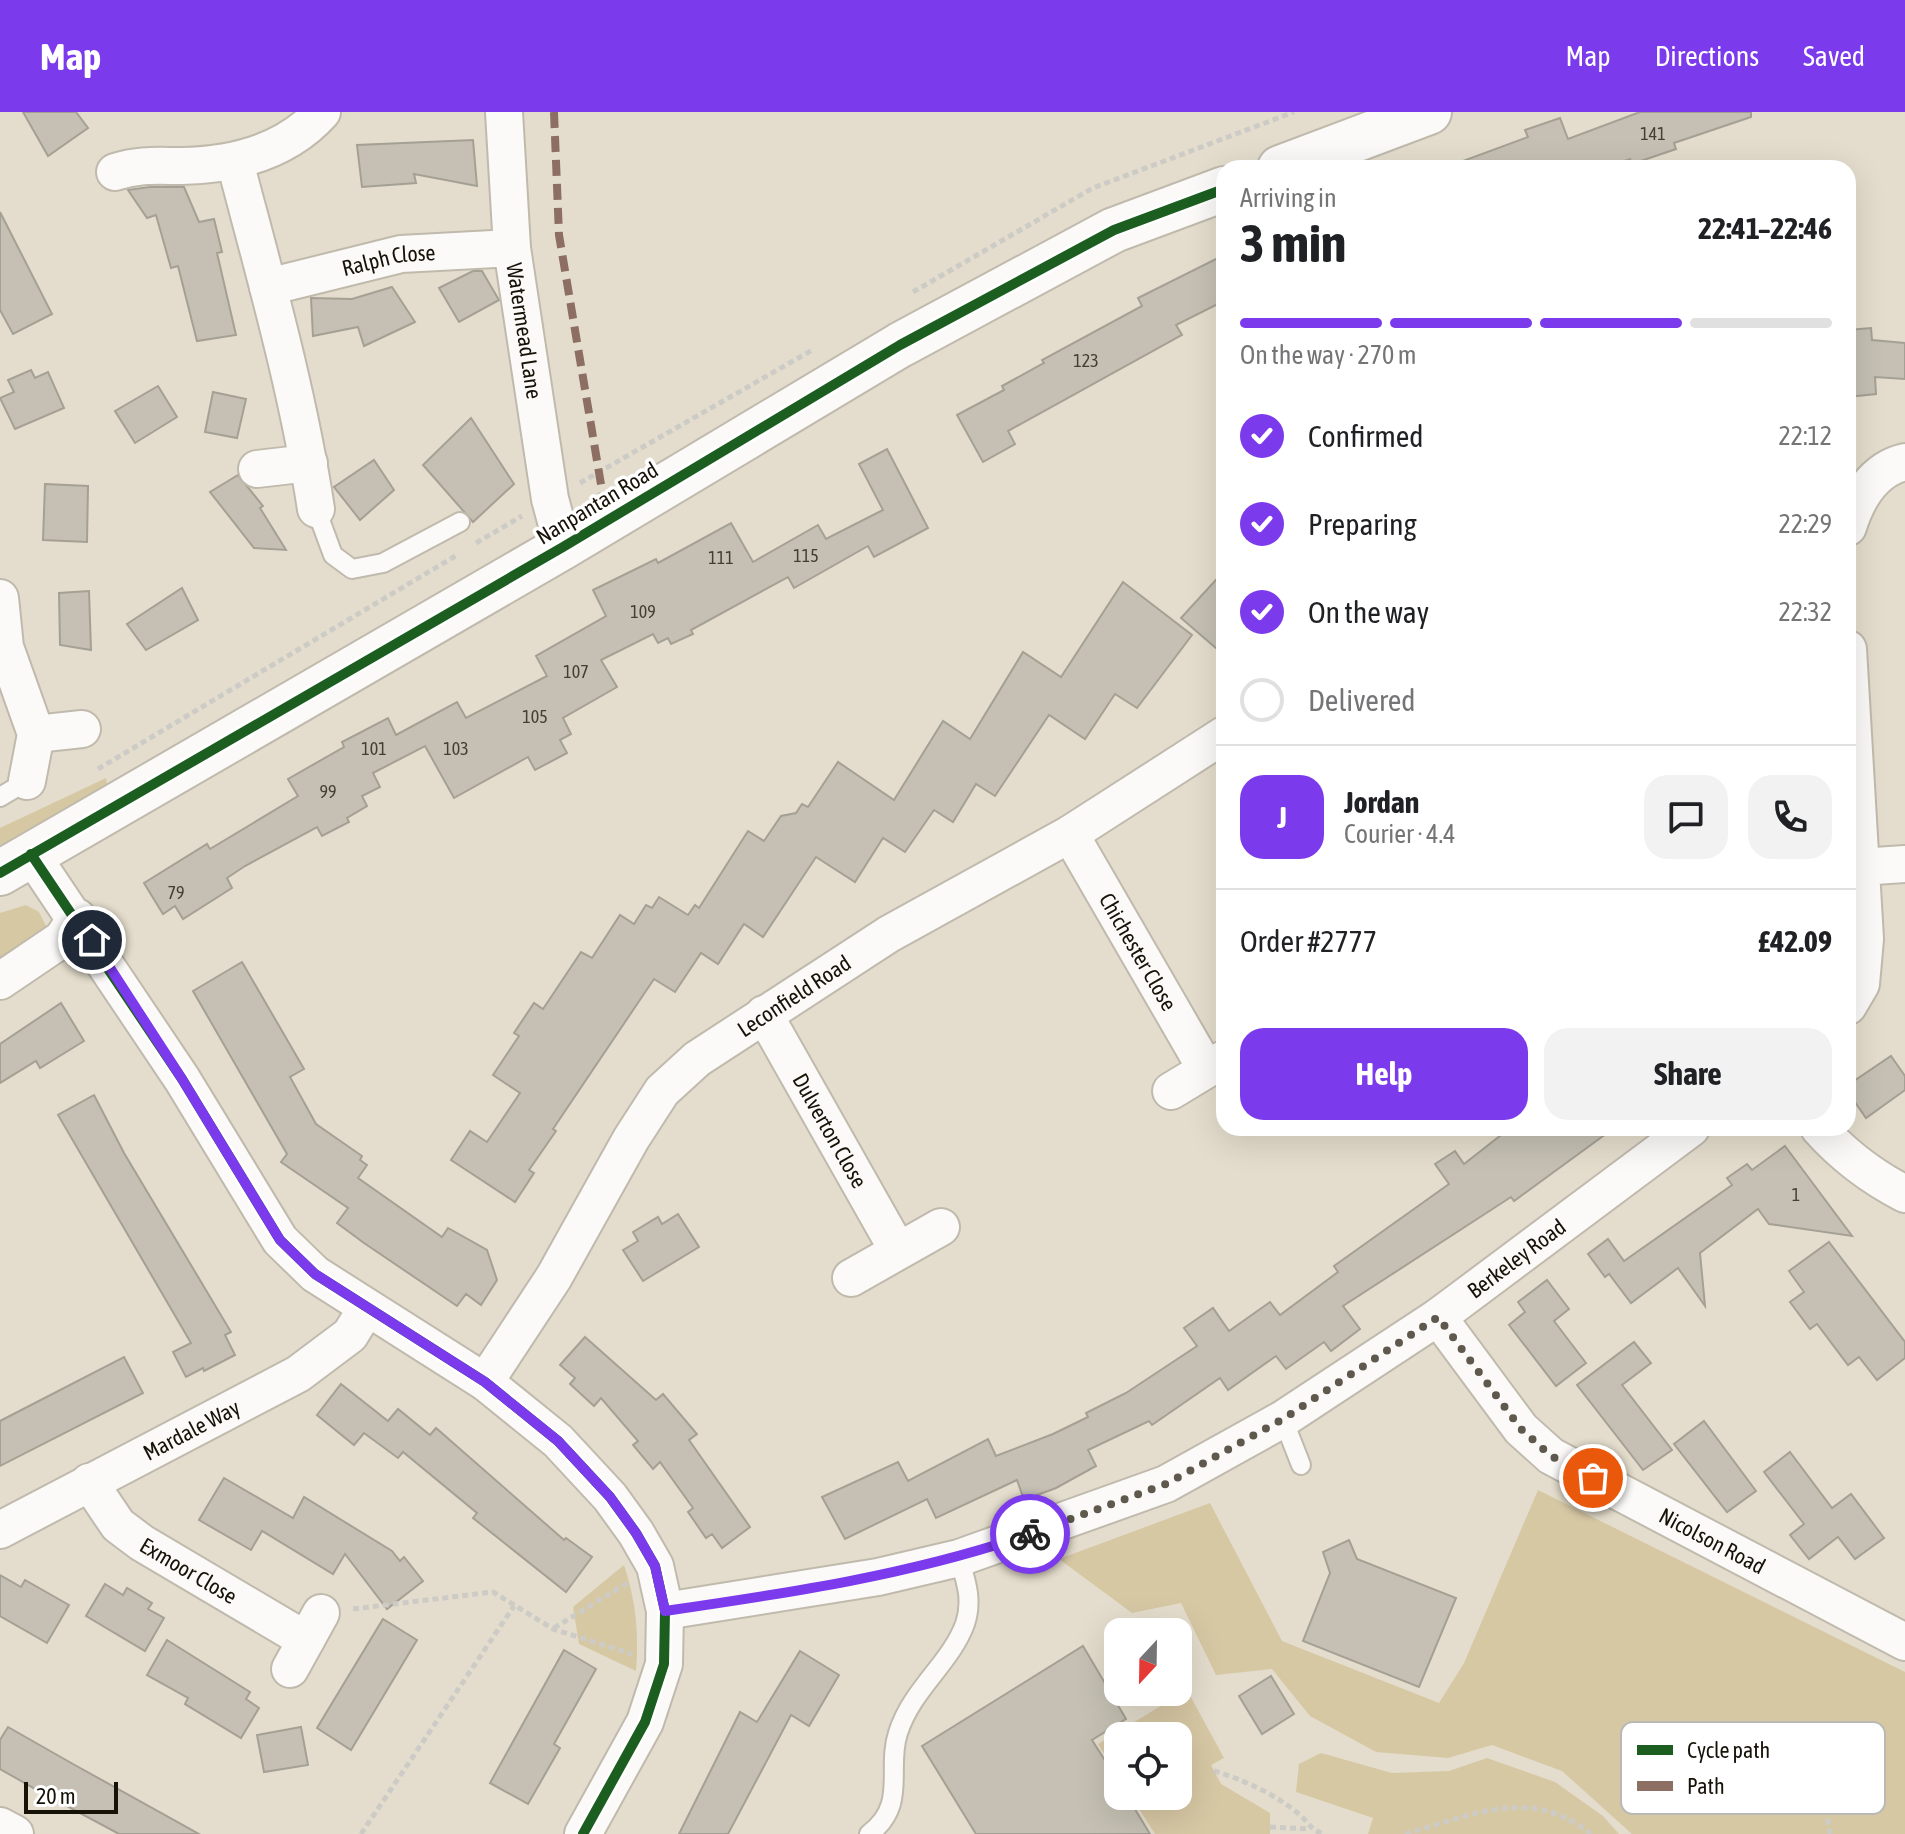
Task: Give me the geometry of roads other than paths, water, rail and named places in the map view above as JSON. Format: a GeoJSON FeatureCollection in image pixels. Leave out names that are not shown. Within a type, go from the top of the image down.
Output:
{"type":"FeatureCollection","features":[{"type":"Feature","properties":{"kind":"street"},"geometry":{"type":"LineString","coordinates":[[115,172],[146,164],[181,166],[235,162],[292,140],[322,112]]}},
{"type":"Feature","properties":{"kind":"street","name":"Watermead Lane"},"geometry":{"type":"LineString","coordinates":[[504,112],[512,248],[550,499],[563,547]]}},
{"type":"Feature","properties":{"kind":"street"},"geometry":{"type":"LineString","coordinates":[[1301,160],[1429,112]]}},
{"type":"Feature","properties":{"kind":"street"},"geometry":{"type":"LineString","coordinates":[[235,162],[268,287],[309,463],[316,509]]}},
{"type":"Feature","properties":{"kind":"street","name":"Nanpantan Road"},"geometry":{"type":"LineString","coordinates":[[16,863],[563,547],[900,345],[1114,230],[1216,192]]}},
{"type":"Feature","properties":{"kind":"street","name":"Ralph Close"},"geometry":{"type":"LineString","coordinates":[[268,287],[401,254],[512,248]]}},
{"type":"Feature","properties":{"kind":"street"},"geometry":{"type":"LineString","coordinates":[[1856,505],[1869,484],[1892,465],[1905,462]]}},
{"type":"Feature","properties":{"kind":"street"},"geometry":{"type":"LineString","coordinates":[[257,469],[309,463]]}},
{"type":"Feature","properties":{"kind":"street"},"geometry":{"type":"LineString","coordinates":[[0,598],[5,647],[36,734],[14,789]]}},
{"type":"Feature","properties":{"kind":"street"},"geometry":{"type":"LineString","coordinates":[[36,734],[82,729]]}},
{"type":"Feature","properties":{"kind":"street","name":"Leconfield Road"},"geometry":{"type":"LineString","coordinates":[[485,1382],[554,1277],[631,1139],[662,1091],[697,1059],[889,934],[1070,834],[1216,740]]}},
{"type":"Feature","properties":{"kind":"street"},"geometry":{"type":"LineString","coordinates":[[1856,794],[1865,939],[1861,984],[1856,992]]}},
{"type":"Feature","properties":{"kind":"street","name":"Chichester Close"},"geometry":{"type":"LineString","coordinates":[[1070,834],[1215,1064],[1171,1091]]}},
{"type":"Feature","properties":{"kind":"street"},"geometry":{"type":"LineString","coordinates":[[16,863],[77,917],[182,1079],[280,1240],[315,1274],[485,1382],[558,1441],[610,1497],[655,1566],[665,1611],[664,1664],[645,1722],[583,1834]]}},
{"type":"Feature","properties":{"kind":"street"},"geometry":{"type":"LineString","coordinates":[[1860,867],[1905,864]]}},
{"type":"Feature","properties":{"kind":"street"},"geometry":{"type":"LineString","coordinates":[[0,981],[62,939],[77,917]]}},
{"type":"Feature","properties":{"kind":"street","name":"Dulverton Close"},"geometry":{"type":"LineString","coordinates":[[764,1014],[897,1249]]}},
{"type":"Feature","properties":{"kind":"street","name":"Berkeley Road"},"geometry":{"type":"LineString","coordinates":[[665,1611],[878,1577],[959,1558],[1166,1484],[1283,1419],[1438,1317],[1680,1136]]}},
{"type":"Feature","properties":{"kind":"street"},"geometry":{"type":"LineString","coordinates":[[1826,1136],[1877,1180],[1905,1194]]}},
{"type":"Feature","properties":{"kind":"street"},"geometry":{"type":"LineString","coordinates":[[851,1278],[897,1249],[941,1227]]}},
{"type":"Feature","properties":{"kind":"street","name":"Mardale Way"},"geometry":{"type":"LineString","coordinates":[[0,1530],[298,1374],[350,1335],[366,1309]]}},
{"type":"Feature","properties":{"kind":"street","name":"Nicolson Road"},"geometry":{"type":"LineString","coordinates":[[1438,1317],[1521,1429],[1551,1456],[1905,1642]]}},
{"type":"Feature","properties":{"kind":"street","name":"Exmoor Close"},"geometry":{"type":"LineString","coordinates":[[89,1482],[118,1525],[142,1543],[305,1640]]}},
{"type":"Feature","properties":{"kind":"street"},"geometry":{"type":"LineString","coordinates":[[0,1826],[15,1834]]}},
{"type":"Feature","properties":{"kind":"lane"},"geometry":{"type":"LineString","coordinates":[[316,509],[333,555],[352,569],[383,563],[460,522]]}},
{"type":"Feature","properties":{"kind":"lane"},"geometry":{"type":"LineString","coordinates":[[1283,1419],[1301,1465]]}},
{"type":"Feature","properties":{"kind":"lane"},"geometry":{"type":"LineString","coordinates":[[869,1834],[891,1806],[896,1783],[894,1745],[905,1711],[953,1647],[965,1623],[970,1594],[959,1558]]}}]}
